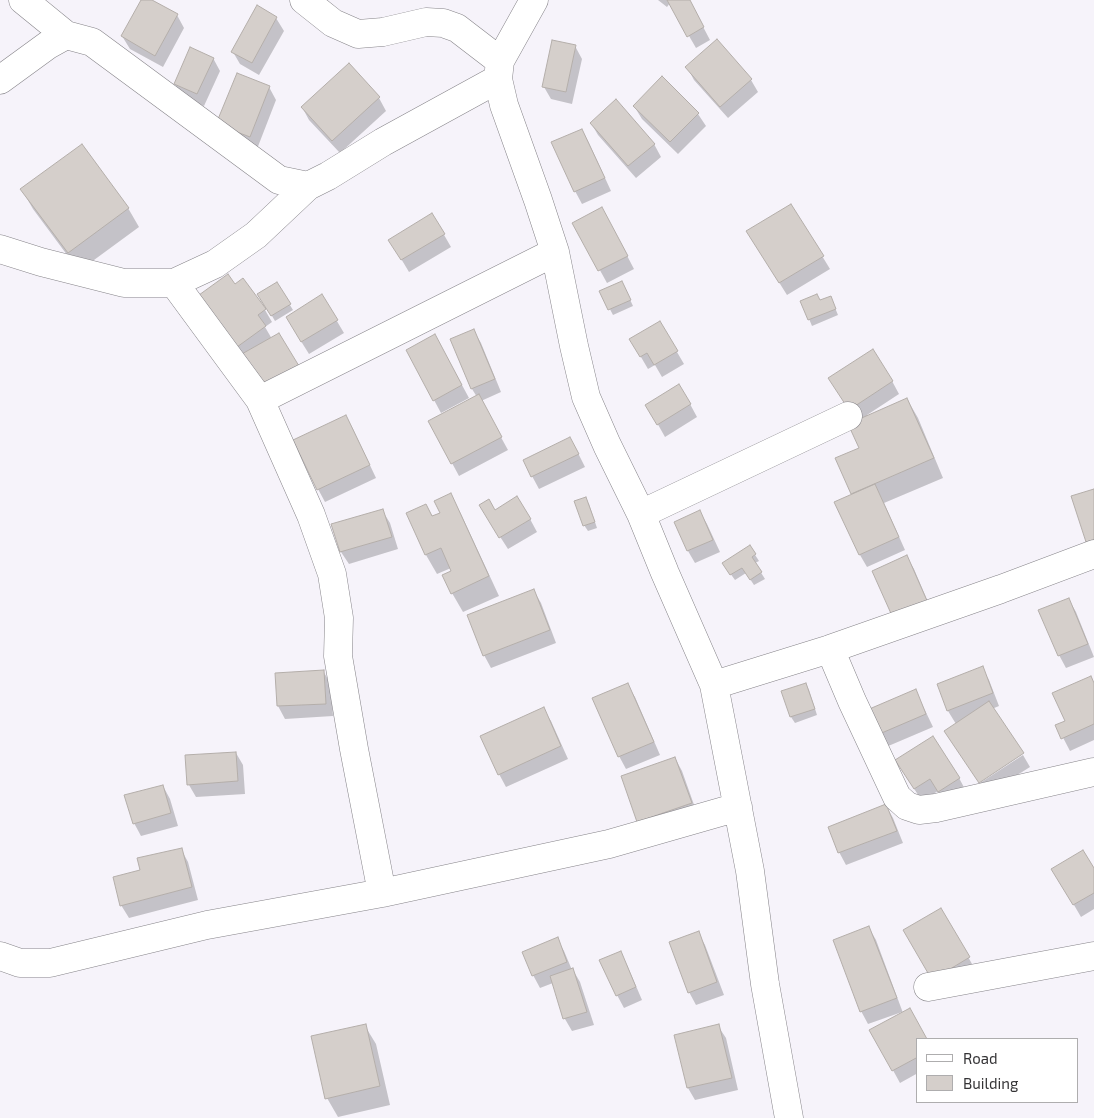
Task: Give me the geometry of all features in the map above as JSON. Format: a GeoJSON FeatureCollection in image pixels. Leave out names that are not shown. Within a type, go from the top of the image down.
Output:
{"type":"FeatureCollection","features":[{"type":"Feature","properties":{"kind":"street"},"geometry":{"type":"LineString","coordinates":[[23,0],[66,35],[92,42],[278,180],[308,186]]}},
{"type":"Feature","properties":{"kind":"street"},"geometry":{"type":"LineString","coordinates":[[304,0],[333,23],[358,34],[383,32],[426,22],[443,23],[457,28],[499,70],[504,105],[555,252],[586,397],[641,514],[714,685],[750,871],[765,984],[789,1118]]}},
{"type":"Feature","properties":{"kind":"street"},"geometry":{"type":"LineString","coordinates":[[0,249],[41,262],[124,282],[174,283],[215,264],[256,235],[308,186],[328,176],[499,70],[534,0]]}},
{"type":"Feature","properties":{"kind":"street"},"geometry":{"type":"LineString","coordinates":[[0,80],[48,45],[66,35]]}},
{"type":"Feature","properties":{"kind":"street"},"geometry":{"type":"LineString","coordinates":[[260,400],[555,252]]}},
{"type":"Feature","properties":{"kind":"street"},"geometry":{"type":"LineString","coordinates":[[174,283],[260,400],[311,515],[332,574],[339,618],[338,656],[382,893]]}},
{"type":"Feature","properties":{"kind":"street"},"geometry":{"type":"LineString","coordinates":[[641,514],[848,416]]}},
{"type":"Feature","properties":{"kind":"street"},"geometry":{"type":"LineString","coordinates":[[714,685],[830,649],[1094,554]]}},
{"type":"Feature","properties":{"kind":"street"},"geometry":{"type":"LineString","coordinates":[[830,649],[897,797],[907,806],[918,810],[936,808],[1094,772]]}},
{"type":"Feature","properties":{"kind":"street"},"geometry":{"type":"LineString","coordinates":[[0,956],[20,963],[50,962],[207,925],[382,893],[609,844],[738,807]]}},
{"type":"Feature","properties":{"kind":"street"},"geometry":{"type":"LineString","coordinates":[[928,987],[1094,956]]}},
{"type":"Feature","properties":{"kind":"building"},"geometry":{"type":"Polygon","coordinates":[[[141,0],[152,0],[178,14],[155,56],[121,36],[141,0]]]}},
{"type":"Feature","properties":{"kind":"building"},"geometry":{"type":"Polygon","coordinates":[[[667,0],[690,0],[704,27],[687,37],[667,0]]]}},
{"type":"Feature","properties":{"kind":"building"},"geometry":{"type":"Polygon","coordinates":[[[257,5],[277,17],[252,63],[231,52],[257,5]]]}},
{"type":"Feature","properties":{"kind":"building"},"geometry":{"type":"Polygon","coordinates":[[[717,39],[752,79],[720,107],[685,67],[717,39]]]}},
{"type":"Feature","properties":{"kind":"building"},"geometry":{"type":"Polygon","coordinates":[[[552,40],[576,45],[566,92],[542,87],[552,40]]]}},
{"type":"Feature","properties":{"kind":"building"},"geometry":{"type":"Polygon","coordinates":[[[190,47],[214,58],[197,94],[174,84],[190,47]]]}},
{"type":"Feature","properties":{"kind":"building"},"geometry":{"type":"Polygon","coordinates":[[[349,63],[380,97],[332,141],[301,107],[349,63]]]}},
{"type":"Feature","properties":{"kind":"building"},"geometry":{"type":"Polygon","coordinates":[[[237,73],[270,86],[250,137],[216,124],[237,73]]]}},
{"type":"Feature","properties":{"kind":"building"},"geometry":{"type":"Polygon","coordinates":[[[662,76],[699,113],[670,142],[633,106],[662,76]]]}},
{"type":"Feature","properties":{"kind":"building"},"geometry":{"type":"Polygon","coordinates":[[[616,99],[655,144],[628,166],[590,123],[616,99]]]}},
{"type":"Feature","properties":{"kind":"building"},"geometry":{"type":"Polygon","coordinates":[[[582,129],[605,178],[574,192],[551,142],[582,129]]]}},
{"type":"Feature","properties":{"kind":"building"},"geometry":{"type":"Polygon","coordinates":[[[82,144],[129,208],[68,253],[20,189],[82,144]]]}},
{"type":"Feature","properties":{"kind":"building"},"geometry":{"type":"Polygon","coordinates":[[[791,204],[824,256],[779,283],[746,231],[791,204]]]}},
{"type":"Feature","properties":{"kind":"building"},"geometry":{"type":"Polygon","coordinates":[[[602,207],[628,256],[598,271],[572,223],[602,207]]]}},
{"type":"Feature","properties":{"kind":"building"},"geometry":{"type":"Polygon","coordinates":[[[432,213],[445,234],[401,260],[388,240],[432,213]]]}},
{"type":"Feature","properties":{"kind":"building"},"geometry":{"type":"Polygon","coordinates":[[[228,274],[235,284],[243,278],[266,309],[258,315],[266,326],[237,347],[199,295],[228,274]]]}},
{"type":"Feature","properties":{"kind":"building"},"geometry":{"type":"Polygon","coordinates":[[[622,281],[631,300],[608,310],[599,291],[622,281]]]}},
{"type":"Feature","properties":{"kind":"building"},"geometry":{"type":"Polygon","coordinates":[[[277,282],[291,304],[271,316],[257,294],[277,282]]]}},
{"type":"Feature","properties":{"kind":"building"},"geometry":{"type":"Polygon","coordinates":[[[322,294],[338,320],[301,342],[286,317],[322,294]]]}},
{"type":"Feature","properties":{"kind":"building"},"geometry":{"type":"Polygon","coordinates":[[[817,294],[820,300],[831,296],[836,309],[808,320],[800,301],[817,294]]]}},
{"type":"Feature","properties":{"kind":"building"},"geometry":{"type":"Polygon","coordinates":[[[660,321],[678,351],[654,365],[647,353],[640,357],[629,339],[660,321]]]}},
{"type":"Feature","properties":{"kind":"building"},"geometry":{"type":"Polygon","coordinates":[[[474,329],[495,379],[471,389],[450,339],[474,329]]]}},
{"type":"Feature","properties":{"kind":"building"},"geometry":{"type":"Polygon","coordinates":[[[279,333],[299,366],[260,389],[240,355],[279,333]]]}},
{"type":"Feature","properties":{"kind":"building"},"geometry":{"type":"Polygon","coordinates":[[[435,334],[462,385],[433,401],[406,350],[435,334]]]}},
{"type":"Feature","properties":{"kind":"building"},"geometry":{"type":"Polygon","coordinates":[[[873,349],[893,381],[849,410],[828,378],[873,349]]]}},
{"type":"Feature","properties":{"kind":"building"},"geometry":{"type":"Polygon","coordinates":[[[679,384],[691,404],[657,425],[645,405],[679,384]]]}},
{"type":"Feature","properties":{"kind":"building"},"geometry":{"type":"Polygon","coordinates":[[[479,394],[502,437],[451,464],[428,421],[479,394]]]}},
{"type":"Feature","properties":{"kind":"building"},"geometry":{"type":"Polygon","coordinates":[[[907,398],[934,458],[851,494],[835,458],[859,448],[848,424],[907,398]]]}},
{"type":"Feature","properties":{"kind":"building"},"geometry":{"type":"Polygon","coordinates":[[[346,415],[370,465],[317,490],[293,440],[346,415]]]}},
{"type":"Feature","properties":{"kind":"building"},"geometry":{"type":"Polygon","coordinates":[[[570,437],[579,454],[531,477],[523,460],[570,437]]]}},
{"type":"Feature","properties":{"kind":"building"},"geometry":{"type":"Polygon","coordinates":[[[875,484],[899,537],[859,555],[834,502],[875,484]]]}},
{"type":"Feature","properties":{"kind":"building"},"geometry":{"type":"Polygon","coordinates":[[[1094,489],[1094,540],[1086,542],[1071,496],[1094,489]]]}},
{"type":"Feature","properties":{"kind":"building"},"geometry":{"type":"Polygon","coordinates":[[[451,493],[489,576],[451,594],[442,575],[451,571],[441,548],[425,555],[406,513],[426,504],[432,516],[440,513],[434,501],[451,493]]]}},
{"type":"Feature","properties":{"kind":"building"},"geometry":{"type":"Polygon","coordinates":[[[517,496],[531,519],[499,538],[479,505],[489,499],[495,510],[517,496]]]}},
{"type":"Feature","properties":{"kind":"building"},"geometry":{"type":"Polygon","coordinates":[[[586,497],[595,522],[583,526],[574,501],[586,497]]]}},
{"type":"Feature","properties":{"kind":"building"},"geometry":{"type":"Polygon","coordinates":[[[383,509],[392,537],[340,552],[331,524],[383,509]]]}},
{"type":"Feature","properties":{"kind":"building"},"geometry":{"type":"Polygon","coordinates":[[[700,510],[713,540],[687,551],[674,522],[700,510]]]}},
{"type":"Feature","properties":{"kind":"building"},"geometry":{"type":"Polygon","coordinates":[[[750,545],[756,554],[752,557],[762,572],[750,580],[742,568],[730,575],[722,563],[750,545]]]}},
{"type":"Feature","properties":{"kind":"building"},"geometry":{"type":"Polygon","coordinates":[[[907,555],[928,603],[893,618],[872,571],[907,555]]]}},
{"type":"Feature","properties":{"kind":"building"},"geometry":{"type":"Polygon","coordinates":[[[534,589],[550,630],[483,656],[467,615],[534,589]]]}},
{"type":"Feature","properties":{"kind":"building"},"geometry":{"type":"Polygon","coordinates":[[[1069,598],[1088,644],[1058,656],[1038,610],[1069,598]]]}},
{"type":"Feature","properties":{"kind":"building"},"geometry":{"type":"Polygon","coordinates":[[[983,666],[993,693],[947,711],[937,684],[983,666]]]}},
{"type":"Feature","properties":{"kind":"building"},"geometry":{"type":"Polygon","coordinates":[[[324,670],[326,704],[277,706],[275,673],[324,670]]]}},
{"type":"Feature","properties":{"kind":"building"},"geometry":{"type":"Polygon","coordinates":[[[1091,676],[1094,683],[1094,724],[1061,739],[1055,725],[1065,721],[1052,693],[1091,676]]]}},
{"type":"Feature","properties":{"kind":"building"},"geometry":{"type":"Polygon","coordinates":[[[628,683],[654,742],[618,757],[592,698],[628,683]]]}},
{"type":"Feature","properties":{"kind":"building"},"geometry":{"type":"Polygon","coordinates":[[[806,683],[815,709],[790,717],[781,691],[806,683]]]}},
{"type":"Feature","properties":{"kind":"building"},"geometry":{"type":"Polygon","coordinates":[[[916,689],[926,714],[877,735],[867,710],[916,689]]]}},
{"type":"Feature","properties":{"kind":"building"},"geometry":{"type":"Polygon","coordinates":[[[989,701],[1024,753],[979,783],[944,731],[989,701]]]}},
{"type":"Feature","properties":{"kind":"building"},"geometry":{"type":"Polygon","coordinates":[[[544,707],[561,746],[498,775],[480,736],[544,707]]]}},
{"type":"Feature","properties":{"kind":"building"},"geometry":{"type":"Polygon","coordinates":[[[933,736],[960,778],[938,792],[930,779],[914,789],[895,760],[933,736]]]}},
{"type":"Feature","properties":{"kind":"building"},"geometry":{"type":"Polygon","coordinates":[[[236,752],[238,781],[187,785],[185,755],[236,752]]]}},
{"type":"Feature","properties":{"kind":"building"},"geometry":{"type":"Polygon","coordinates":[[[675,757],[692,803],[637,822],[621,776],[675,757]]]}},
{"type":"Feature","properties":{"kind":"building"},"geometry":{"type":"Polygon","coordinates":[[[163,785],[171,813],[133,824],[124,795],[163,785]]]}},
{"type":"Feature","properties":{"kind":"building"},"geometry":{"type":"Polygon","coordinates":[[[886,804],[897,831],[838,853],[828,827],[886,804]]]}},
{"type":"Feature","properties":{"kind":"building"},"geometry":{"type":"Polygon","coordinates":[[[182,848],[192,887],[120,906],[113,877],[140,870],[137,858],[182,848]]]}},
{"type":"Feature","properties":{"kind":"building"},"geometry":{"type":"Polygon","coordinates":[[[1083,850],[1094,868],[1094,893],[1073,905],[1051,869],[1083,850]]]}},
{"type":"Feature","properties":{"kind":"building"},"geometry":{"type":"Polygon","coordinates":[[[941,908],[970,957],[932,980],[903,930],[941,908]]]}},
{"type":"Feature","properties":{"kind":"building"},"geometry":{"type":"Polygon","coordinates":[[[869,926],[897,998],[860,1012],[833,940],[869,926]]]}},
{"type":"Feature","properties":{"kind":"building"},"geometry":{"type":"Polygon","coordinates":[[[699,931],[717,982],[688,993],[669,942],[699,931]]]}},
{"type":"Feature","properties":{"kind":"building"},"geometry":{"type":"Polygon","coordinates":[[[558,937],[567,962],[532,976],[522,952],[558,937]]]}},
{"type":"Feature","properties":{"kind":"building"},"geometry":{"type":"Polygon","coordinates":[[[621,951],[636,987],[616,996],[599,960],[621,951]]]}},
{"type":"Feature","properties":{"kind":"building"},"geometry":{"type":"Polygon","coordinates":[[[573,968],[587,1012],[563,1019],[550,976],[573,968]]]}},
{"type":"Feature","properties":{"kind":"building"},"geometry":{"type":"Polygon","coordinates":[[[910,1008],[926,1038],[916,1038],[916,1058],[892,1071],[869,1030],[910,1008]]]}},
{"type":"Feature","properties":{"kind":"building"},"geometry":{"type":"Polygon","coordinates":[[[366,1024],[380,1086],[325,1099],[311,1036],[366,1024]]]}},
{"type":"Feature","properties":{"kind":"building"},"geometry":{"type":"Polygon","coordinates":[[[719,1024],[732,1078],[687,1088],[674,1035],[719,1024]]]}}]}
